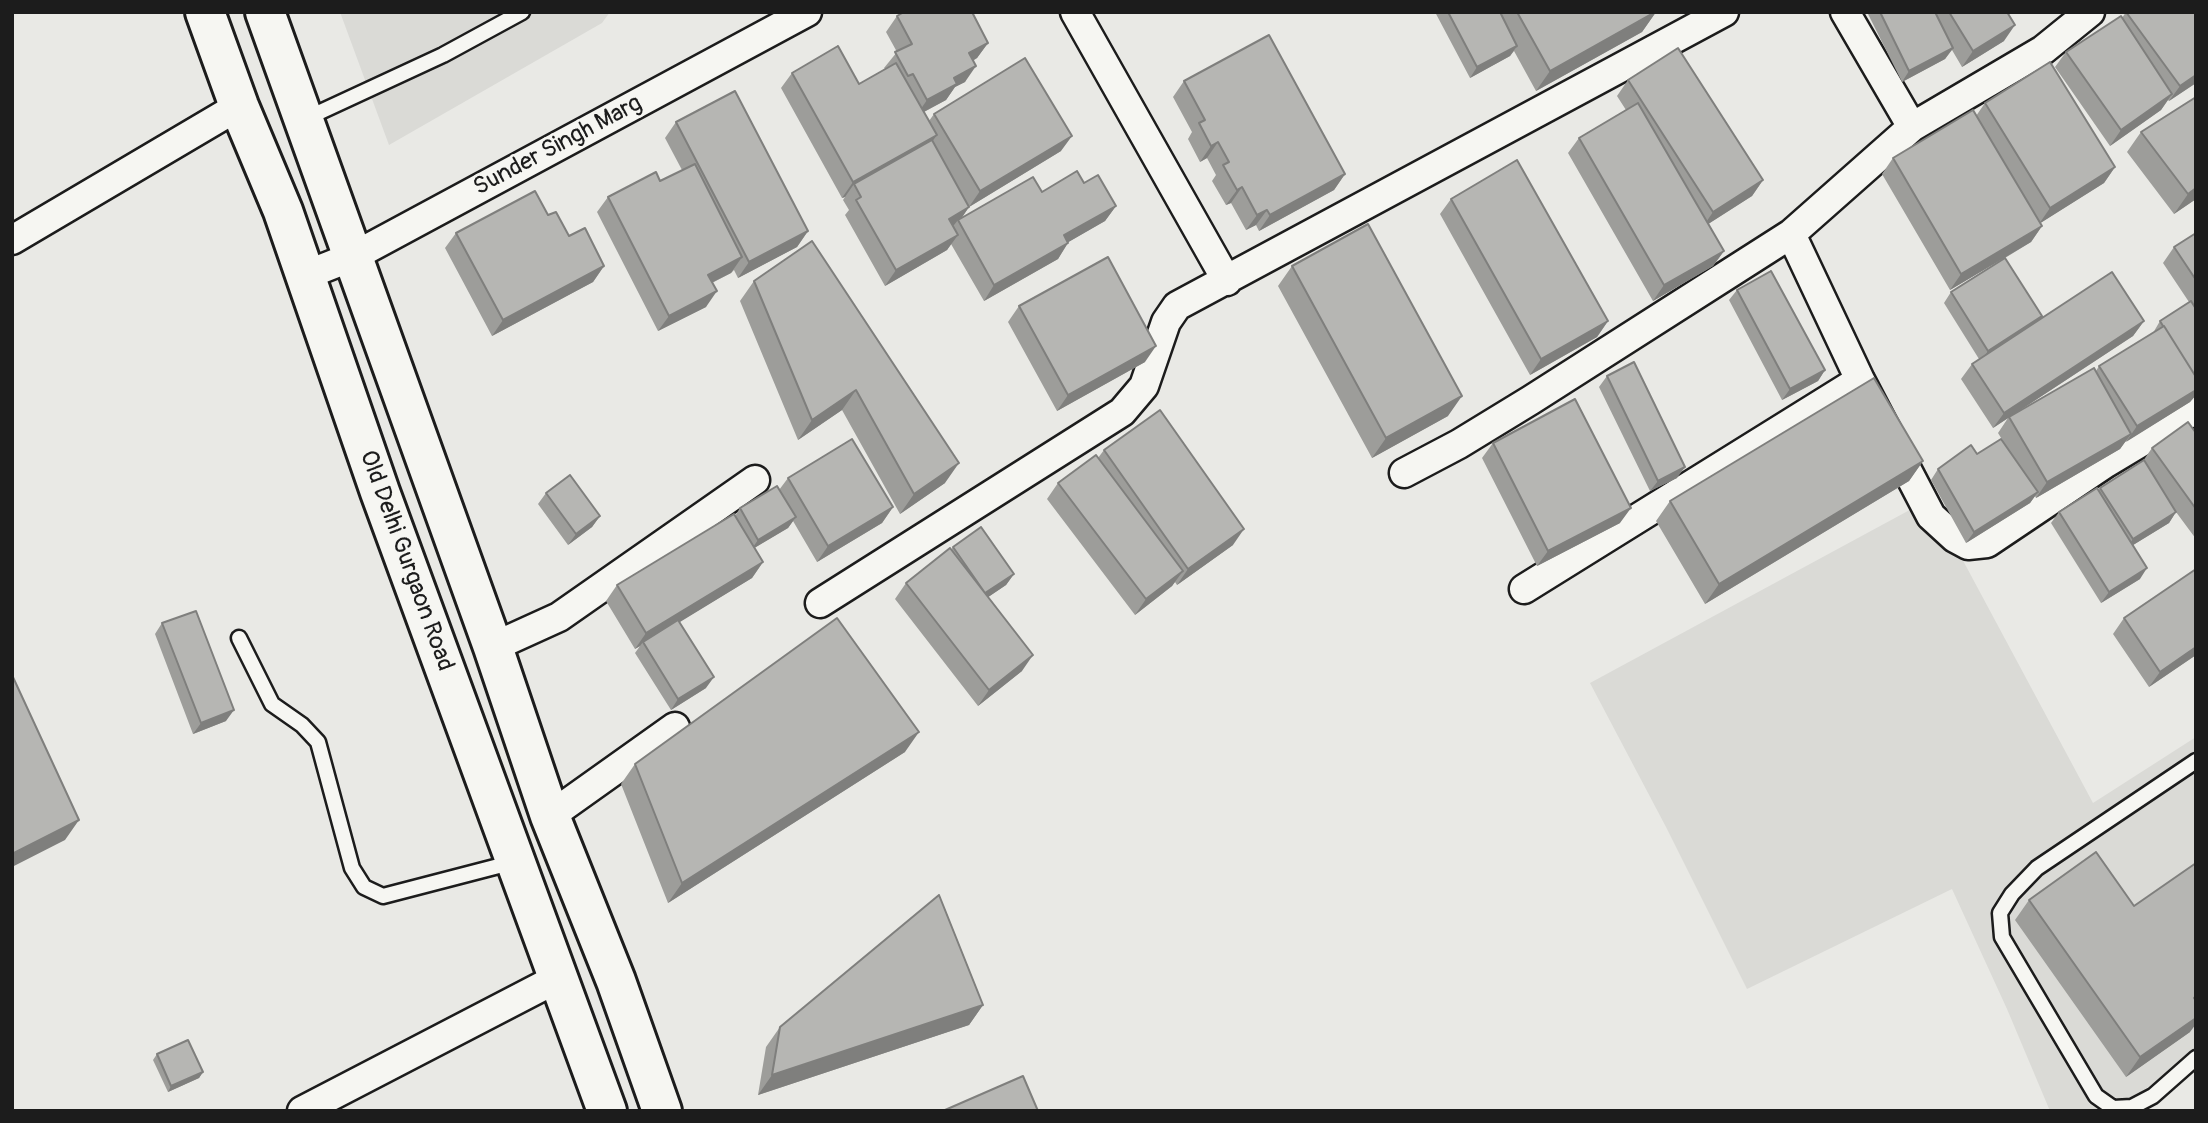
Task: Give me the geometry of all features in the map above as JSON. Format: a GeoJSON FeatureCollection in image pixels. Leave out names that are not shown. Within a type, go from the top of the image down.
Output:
{"type":"FeatureCollection","features":[{"type":"Feature","properties":{"kind":"main road","name":"Old Delhi Gurgaon Road"},"geometry":{"type":"LineString","coordinates":[[205,12],[239,106],[283,211],[380,492],[607,1111]]}},
{"type":"Feature","properties":{"kind":"main road"},"geometry":{"type":"LineString","coordinates":[[265,12],[493,647],[550,816],[616,981],[662,1111]]}},
{"type":"Feature","properties":{"kind":"street","name":"Sunder Singh Marg"},"geometry":{"type":"LineString","coordinates":[[306,275],[354,256],[807,12]]}},
{"type":"Feature","properties":{"kind":"street"},"geometry":{"type":"LineString","coordinates":[[1075,12],[1227,281]]}},
{"type":"Feature","properties":{"kind":"street"},"geometry":{"type":"LineString","coordinates":[[820,603],[1122,412],[1144,386],[1166,322],[1177,306],[1724,12]]}},
{"type":"Feature","properties":{"kind":"street"},"geometry":{"type":"LineString","coordinates":[[1845,12],[1912,127]]}},
{"type":"Feature","properties":{"kind":"street"},"geometry":{"type":"LineString","coordinates":[[1404,473],[1459,444],[1791,234],[1912,127],[2043,50],[2090,12]]}},
{"type":"Feature","properties":{"kind":"street"},"geometry":{"type":"LineString","coordinates":[[12,240],[239,106]]}},
{"type":"Feature","properties":{"kind":"street"},"geometry":{"type":"LineString","coordinates":[[1791,234],[1860,380],[1931,516],[1955,538],[1968,545],[1987,543],[2106,463],[2196,409]]}},
{"type":"Feature","properties":{"kind":"street"},"geometry":{"type":"LineString","coordinates":[[1524,589],[1860,380]]}},
{"type":"Feature","properties":{"kind":"street"},"geometry":{"type":"LineString","coordinates":[[493,647],[559,617],[755,480]]}},
{"type":"Feature","properties":{"kind":"street"},"geometry":{"type":"LineString","coordinates":[[550,816],[675,727]]}},
{"type":"Feature","properties":{"kind":"street"},"geometry":{"type":"LineString","coordinates":[[302,1111],[558,978]]}},
{"type":"Feature","properties":{"kind":"lane"},"geometry":{"type":"LineString","coordinates":[[304,119],[443,55],[522,12]]}},
{"type":"Feature","properties":{"kind":"lane"},"geometry":{"type":"LineString","coordinates":[[239,638],[272,705],[302,725],[318,742],[352,868],[364,887],[383,896],[515,862]]}},
{"type":"Feature","properties":{"kind":"lane"},"geometry":{"type":"LineString","coordinates":[[2196,761],[2037,868],[2012,894],[2000,913],[2002,937],[2095,1096],[2113,1108],[2132,1107],[2153,1096],[2196,1058]]}},
{"type":"Feature","properties":{"kind":"shaded area"},"geometry":{"type":"Polygon","coordinates":[[[340,12],[610,12],[602,23],[389,145],[340,12]]]}},
{"type":"Feature","properties":{"kind":"shaded area"},"geometry":{"type":"Polygon","coordinates":[[[1930,499],[2093,803],[2196,737],[2196,1063],[2121,1111],[2050,1111],[1952,889],[1747,989],[1590,683],[1930,499]]]}},
{"type":"Feature","properties":{"kind":"building"},"geometry":{"type":"Polygon","coordinates":[[[904,12],[972,12],[988,43],[969,53],[976,66],[954,78],[957,84],[927,100],[913,74],[908,76],[895,52],[912,44],[897,16],[904,12]]]}},
{"type":"Feature","properties":{"kind":"building"},"geometry":{"type":"Polygon","coordinates":[[[1448,12],[1500,12],[1517,46],[1477,67],[1448,12]]]}},
{"type":"Feature","properties":{"kind":"building"},"geometry":{"type":"Polygon","coordinates":[[[1517,12],[1655,12],[1550,71],[1517,12]]]}},
{"type":"Feature","properties":{"kind":"building"},"geometry":{"type":"Polygon","coordinates":[[[1880,12],[1935,12],[1953,48],[1909,71],[1880,12]]]}},
{"type":"Feature","properties":{"kind":"building"},"geometry":{"type":"Polygon","coordinates":[[[1949,12],[2007,12],[2015,25],[1973,51],[1949,12]]]}},
{"type":"Feature","properties":{"kind":"building"},"geometry":{"type":"Polygon","coordinates":[[[2126,12],[2196,12],[2196,75],[2180,86],[2126,12]]]}},
{"type":"Feature","properties":{"kind":"building"},"geometry":{"type":"Polygon","coordinates":[[[2121,16],[2172,94],[2121,130],[2066,52],[2121,16]]]}},
{"type":"Feature","properties":{"kind":"building"},"geometry":{"type":"Polygon","coordinates":[[[1269,35],[1345,174],[1270,215],[1267,210],[1257,215],[1242,187],[1237,190],[1223,165],[1229,162],[1218,142],[1211,146],[1199,123],[1205,120],[1184,81],[1269,35]]]}},
{"type":"Feature","properties":{"kind":"building"},"geometry":{"type":"Polygon","coordinates":[[[838,46],[859,84],[896,63],[937,135],[853,182],[792,73],[838,46]]]}},
{"type":"Feature","properties":{"kind":"building"},"geometry":{"type":"Polygon","coordinates":[[[1678,48],[1763,180],[1713,212],[1628,80],[1678,48]]]}},
{"type":"Feature","properties":{"kind":"building"},"geometry":{"type":"Polygon","coordinates":[[[1025,58],[1072,136],[980,191],[934,114],[1025,58]]]}},
{"type":"Feature","properties":{"kind":"building"},"geometry":{"type":"Polygon","coordinates":[[[2050,62],[2115,167],[2050,208],[1985,103],[2050,62]]]}},
{"type":"Feature","properties":{"kind":"building"},"geometry":{"type":"Polygon","coordinates":[[[735,91],[808,231],[749,262],[676,122],[735,91]]]}},
{"type":"Feature","properties":{"kind":"building"},"geometry":{"type":"Polygon","coordinates":[[[2196,97],[2196,188],[2188,194],[2141,132],[2196,97]]]}},
{"type":"Feature","properties":{"kind":"building"},"geometry":{"type":"Polygon","coordinates":[[[1638,103],[1724,251],[1664,285],[1579,138],[1638,103]]]}},
{"type":"Feature","properties":{"kind":"building"},"geometry":{"type":"Polygon","coordinates":[[[1973,110],[2042,226],[1961,274],[1893,158],[1973,110]]]}},
{"type":"Feature","properties":{"kind":"building"},"geometry":{"type":"Polygon","coordinates":[[[932,140],[969,207],[949,219],[958,235],[896,270],[856,200],[861,197],[854,184],[932,140]]]}},
{"type":"Feature","properties":{"kind":"building"},"geometry":{"type":"Polygon","coordinates":[[[1517,160],[1608,321],[1541,359],[1451,199],[1517,160]]]}},
{"type":"Feature","properties":{"kind":"building"},"geometry":{"type":"Polygon","coordinates":[[[695,164],[742,257],[708,275],[717,291],[669,316],[608,197],[656,172],[660,181],[695,164]]]}},
{"type":"Feature","properties":{"kind":"building"},"geometry":{"type":"Polygon","coordinates":[[[1077,171],[1084,183],[1098,175],[1116,206],[1064,235],[1068,243],[994,285],[958,220],[1033,177],[1042,192],[1077,171]]]}},
{"type":"Feature","properties":{"kind":"building"},"geometry":{"type":"Polygon","coordinates":[[[535,191],[548,215],[556,212],[569,236],[585,228],[604,266],[503,320],[456,233],[535,191]]]}},
{"type":"Feature","properties":{"kind":"building"},"geometry":{"type":"Polygon","coordinates":[[[1368,224],[1462,396],[1386,438],[1292,266],[1368,224]]]}},
{"type":"Feature","properties":{"kind":"building"},"geometry":{"type":"Polygon","coordinates":[[[2196,233],[2196,280],[2174,247],[2196,233]]]}},
{"type":"Feature","properties":{"kind":"building"},"geometry":{"type":"Polygon","coordinates":[[[812,241],[959,463],[914,494],[856,390],[812,420],[754,281],[812,241]]]}},
{"type":"Feature","properties":{"kind":"building"},"geometry":{"type":"Polygon","coordinates":[[[1108,257],[1156,346],[1068,395],[1019,306],[1108,257]]]}},
{"type":"Feature","properties":{"kind":"building"},"geometry":{"type":"Polygon","coordinates":[[[2005,258],[2042,316],[1988,351],[1951,292],[2005,258]]]}},
{"type":"Feature","properties":{"kind":"building"},"geometry":{"type":"Polygon","coordinates":[[[1771,271],[1825,370],[1790,389],[1737,290],[1771,271]]]}},
{"type":"Feature","properties":{"kind":"building"},"geometry":{"type":"Polygon","coordinates":[[[2112,272],[2144,321],[2004,413],[1972,364],[2112,272]]]}},
{"type":"Feature","properties":{"kind":"building"},"geometry":{"type":"Polygon","coordinates":[[[2191,301],[2196,309],[2196,377],[2160,321],[2191,301]]]}},
{"type":"Feature","properties":{"kind":"building"},"geometry":{"type":"Polygon","coordinates":[[[2164,326],[2196,377],[2196,390],[2137,426],[2099,366],[2164,326]]]}},
{"type":"Feature","properties":{"kind":"building"},"geometry":{"type":"Polygon","coordinates":[[[1634,362],[1685,467],[1658,481],[1607,376],[1634,362]]]}},
{"type":"Feature","properties":{"kind":"building"},"geometry":{"type":"Polygon","coordinates":[[[2094,368],[2131,434],[2047,482],[2009,417],[2094,368]]]}},
{"type":"Feature","properties":{"kind":"building"},"geometry":{"type":"Polygon","coordinates":[[[1874,378],[1923,461],[1719,584],[1670,501],[1874,378]]]}},
{"type":"Feature","properties":{"kind":"building"},"geometry":{"type":"Polygon","coordinates":[[[1575,399],[1631,508],[1548,551],[1493,443],[1575,399]]]}},
{"type":"Feature","properties":{"kind":"building"},"geometry":{"type":"Polygon","coordinates":[[[1160,410],[1244,529],[1188,569],[1104,450],[1160,410]]]}},
{"type":"Feature","properties":{"kind":"building"},"geometry":{"type":"Polygon","coordinates":[[[2188,422],[2196,433],[2196,509],[2152,448],[2188,422]]]}},
{"type":"Feature","properties":{"kind":"building"},"geometry":{"type":"Polygon","coordinates":[[[852,439],[893,507],[828,546],[788,478],[852,439]]]}},
{"type":"Feature","properties":{"kind":"building"},"geometry":{"type":"Polygon","coordinates":[[[2001,439],[2038,492],[1974,532],[1938,469],[1971,445],[1977,454],[2001,439]]]}},
{"type":"Feature","properties":{"kind":"building"},"geometry":{"type":"Polygon","coordinates":[[[1096,455],[1183,571],[1146,599],[1058,483],[1096,455]]]}},
{"type":"Feature","properties":{"kind":"building"},"geometry":{"type":"Polygon","coordinates":[[[2144,460],[2176,512],[2133,539],[2100,488],[2144,460]]]}},
{"type":"Feature","properties":{"kind":"building"},"geometry":{"type":"Polygon","coordinates":[[[570,475],[600,516],[576,534],[546,493],[570,475]]]}},
{"type":"Feature","properties":{"kind":"building"},"geometry":{"type":"Polygon","coordinates":[[[777,486],[796,517],[758,540],[740,508],[777,486]]]}},
{"type":"Feature","properties":{"kind":"building"},"geometry":{"type":"Polygon","coordinates":[[[2097,488],[2147,568],[2109,592],[2059,512],[2097,488]]]}},
{"type":"Feature","properties":{"kind":"building"},"geometry":{"type":"Polygon","coordinates":[[[734,514],[763,562],[646,633],[617,585],[734,514]]]}},
{"type":"Feature","properties":{"kind":"building"},"geometry":{"type":"Polygon","coordinates":[[[981,527],[1014,574],[985,593],[953,547],[981,527]]]}},
{"type":"Feature","properties":{"kind":"building"},"geometry":{"type":"Polygon","coordinates":[[[950,548],[1033,655],[989,690],[906,583],[950,548]]]}},
{"type":"Feature","properties":{"kind":"building"},"geometry":{"type":"Polygon","coordinates":[[[2196,569],[2196,647],[2160,672],[2124,618],[2196,569]]]}},
{"type":"Feature","properties":{"kind":"building"},"geometry":{"type":"Polygon","coordinates":[[[196,611],[234,710],[201,723],[162,623],[196,611]]]}},
{"type":"Feature","properties":{"kind":"building"},"geometry":{"type":"Polygon","coordinates":[[[837,618],[919,732],[682,883],[635,764],[837,618]]]}},
{"type":"Feature","properties":{"kind":"building"},"geometry":{"type":"Polygon","coordinates":[[[678,620],[714,677],[678,699],[643,642],[678,620]]]}},
{"type":"Feature","properties":{"kind":"building"},"geometry":{"type":"Polygon","coordinates":[[[12,675],[79,820],[12,854],[12,675]]]}},
{"type":"Feature","properties":{"kind":"building"},"geometry":{"type":"Polygon","coordinates":[[[2096,852],[2134,906],[2196,863],[2196,1018],[2140,1057],[2029,900],[2096,852]]]}},
{"type":"Feature","properties":{"kind":"building"},"geometry":{"type":"Polygon","coordinates":[[[939,895],[983,1005],[772,1075],[780,1027],[939,895]]]}},
{"type":"Feature","properties":{"kind":"building"},"geometry":{"type":"Polygon","coordinates":[[[188,1040],[203,1072],[171,1086],[157,1054],[188,1040]]]}},
{"type":"Feature","properties":{"kind":"building"},"geometry":{"type":"Polygon","coordinates":[[[1023,1076],[1038,1111],[945,1110],[1023,1076]]]}}]}
